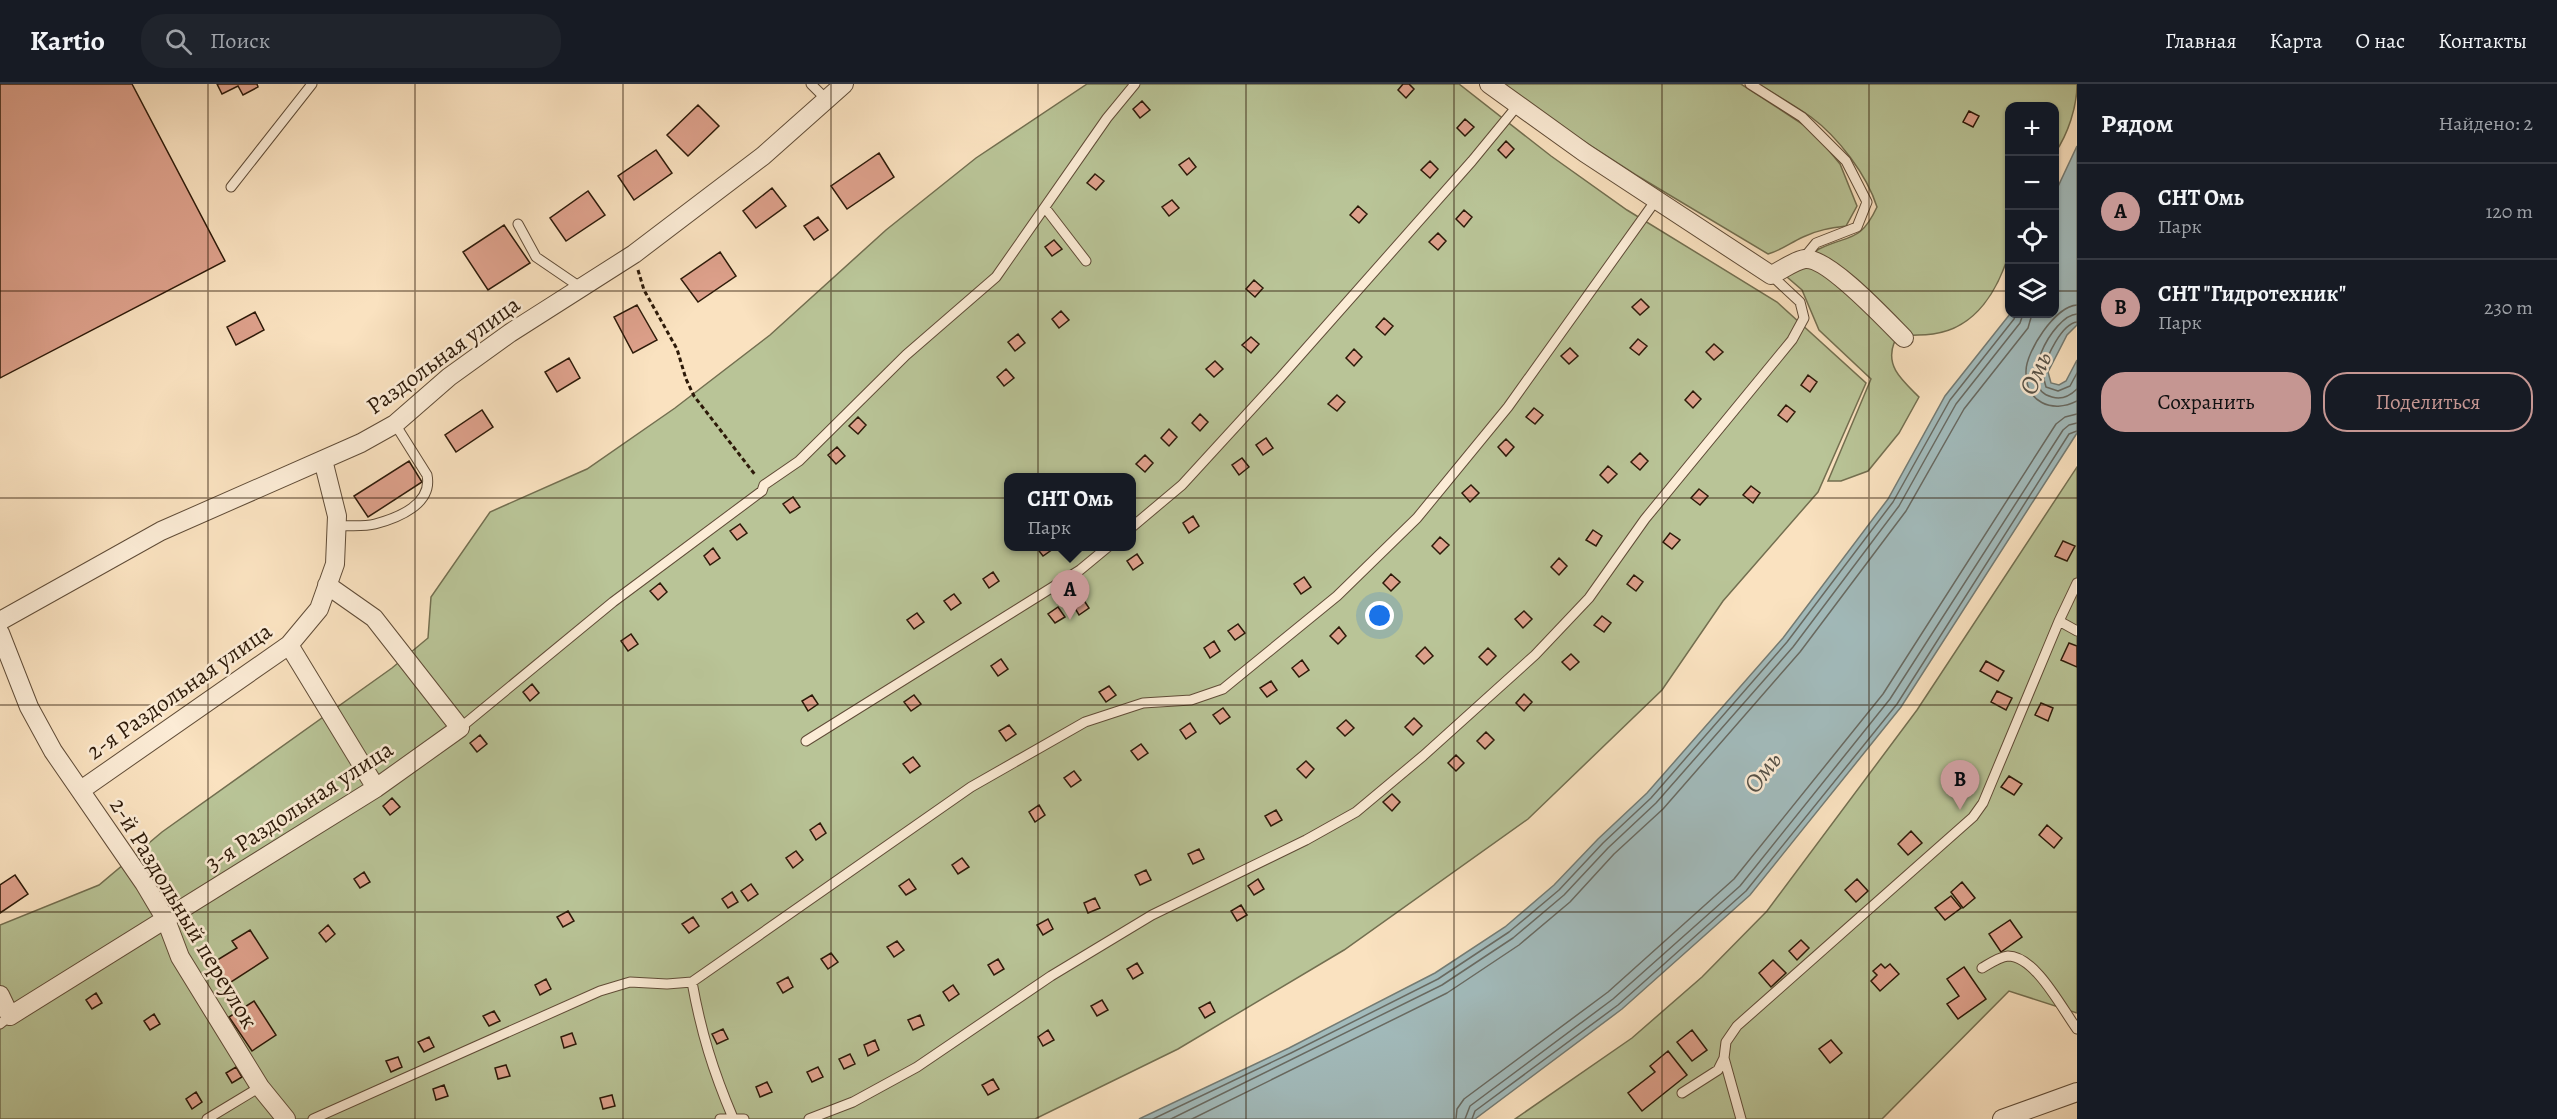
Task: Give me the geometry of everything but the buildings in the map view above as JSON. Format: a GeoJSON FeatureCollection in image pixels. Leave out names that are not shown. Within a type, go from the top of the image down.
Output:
{"type":"FeatureCollection","features":[{"type":"Feature","properties":{"kind":"street","name":"Раздольная улица"},"geometry":{"type":"LineString","coordinates":[[0,621],[161,531],[323,460],[395,424],[449,377],[510,333],[634,254],[763,156],[828,101],[844,84]]}},
{"type":"Feature","properties":{"kind":"street"},"geometry":{"type":"LineString","coordinates":[[1489,84],[1656,200],[1771,274],[1803,259],[1815,260],[1870,302],[1904,338]]}},
{"type":"Feature","properties":{"kind":"street","name":"2-я Раздольная улица"},"geometry":{"type":"LineString","coordinates":[[81,790],[289,645],[319,609],[335,564],[337,526],[337,516],[323,460]]}},
{"type":"Feature","properties":{"kind":"street"},"geometry":{"type":"LineString","coordinates":[[327,585],[374,618],[460,728]]}},
{"type":"Feature","properties":{"kind":"street","name":"2-й Раздольный переулок"},"geometry":{"type":"LineString","coordinates":[[0,633],[29,707],[53,751],[144,883],[165,920],[180,957],[260,1087],[286,1119]]}},
{"type":"Feature","properties":{"kind":"street"},"geometry":{"type":"LineString","coordinates":[[289,645],[376,788]]}},
{"type":"Feature","properties":{"kind":"street","name":"3-я Раздольная улица"},"geometry":{"type":"LineString","coordinates":[[5,1020],[376,788],[460,728]]}},
{"type":"Feature","properties":{"kind":"street"},"geometry":{"type":"LineString","coordinates":[[0,995],[5,1020]]}},
{"type":"Feature","properties":{"kind":"street"},"geometry":{"type":"LineString","coordinates":[[2002,1119],[2077,1092]]}},
{"type":"Feature","properties":{"kind":"lane"},"geometry":{"type":"LineString","coordinates":[[231,187],[312,84]]}},
{"type":"Feature","properties":{"kind":"lane"},"geometry":{"type":"LineString","coordinates":[[811,84],[828,101]]}},
{"type":"Feature","properties":{"kind":"lane"},"geometry":{"type":"LineString","coordinates":[[460,728],[613,602],[762,491],[764,485],[799,461],[906,355],[996,277],[1046,209],[1107,118],[1135,84]]}},
{"type":"Feature","properties":{"kind":"lane"},"geometry":{"type":"LineString","coordinates":[[1750,84],[1802,117],[1846,161],[1867,202],[1857,226],[1816,243],[1803,259]]}},
{"type":"Feature","properties":{"kind":"lane"},"geometry":{"type":"LineString","coordinates":[[1136,523],[1182,484],[1273,386],[1472,161],[1518,105]]}},
{"type":"Feature","properties":{"kind":"lane"},"geometry":{"type":"LineString","coordinates":[[313,1119],[600,991],[630,982],[667,984],[692,982],[970,787],[1085,722],[1143,703],[1191,700],[1223,689],[1337,596],[1417,518],[1508,407],[1656,200]]}},
{"type":"Feature","properties":{"kind":"lane"},"geometry":{"type":"LineString","coordinates":[[1046,209],[1086,261]]}},
{"type":"Feature","properties":{"kind":"lane"},"geometry":{"type":"LineString","coordinates":[[518,224],[536,257],[580,287]]}},
{"type":"Feature","properties":{"kind":"lane"},"geometry":{"type":"LineString","coordinates":[[809,1119],[853,1102],[917,1067],[1051,976],[1152,915],[1306,840],[1356,812],[1423,756],[1535,655],[1589,598],[1645,519],[1792,340],[1804,318],[1800,302],[1771,274]]}},
{"type":"Feature","properties":{"kind":"lane"},"geometry":{"type":"LineString","coordinates":[[337,526],[373,524],[406,513],[425,497],[429,482],[427,475],[395,424]]}},
{"type":"Feature","properties":{"kind":"lane"},"geometry":{"type":"LineString","coordinates":[[806,741],[1080,570],[1102,551]]}},
{"type":"Feature","properties":{"kind":"lane"},"geometry":{"type":"LineString","coordinates":[[1682,1093],[1718,1070],[1724,1058],[1726,1042],[1737,1026],[1972,817],[1983,803],[2077,583]]}},
{"type":"Feature","properties":{"kind":"lane"},"geometry":{"type":"LineString","coordinates":[[2059,621],[2077,631]]}},
{"type":"Feature","properties":{"kind":"lane"},"geometry":{"type":"LineString","coordinates":[[1982,968],[2006,956],[2023,958],[2037,971],[2077,1029]]}},
{"type":"Feature","properties":{"kind":"lane"},"geometry":{"type":"LineString","coordinates":[[692,982],[701,1029],[713,1072],[733,1118]]}},
{"type":"Feature","properties":{"kind":"lane"},"geometry":{"type":"LineString","coordinates":[[1724,1058],[1741,1119]]}},
{"type":"Feature","properties":{"kind":"lane"},"geometry":{"type":"LineString","coordinates":[[207,1119],[260,1087]]}},
{"type":"Feature","properties":{"kind":"lane"},"geometry":{"type":"LineString","coordinates":[[720,1119],[744,1119]]}},
{"type":"Feature","properties":{"kind":"path"},"geometry":{"type":"LineString","coordinates":[[634,254],[644,290],[677,349],[694,396],[764,485]]}},
{"type":"Feature","properties":{"kind":"green space"},"geometry":{"type":"Polygon","coordinates":[[[1087,84],[1459,84],[1551,156],[1627,210],[1777,302],[1866,383],[1818,492],[1723,601],[1662,690],[1528,819],[1344,950],[1178,1049],[1035,1119],[0,1119],[0,925],[99,885],[162,832],[392,668],[428,638],[431,597],[490,512],[587,469],[675,408],[770,335],[886,230],[976,158],[1087,84]]]}},
{"type":"Feature","properties":{"kind":"green space"},"geometry":{"type":"Polygon","coordinates":[[[1502,84],[1741,84],[1813,131],[1840,164],[1857,206],[1846,226],[1814,233],[1768,254],[1636,175],[1520,100],[1502,84]]]}},
{"type":"Feature","properties":{"kind":"green space"},"geometry":{"type":"Polygon","coordinates":[[[1759,84],[2077,84],[2071,120],[2059,146],[2059,102],[2005,102],[2005,264],[2000,278],[1984,304],[1962,324],[1933,334],[1910,336],[1894,343],[1892,359],[1897,373],[1919,397],[1899,433],[1868,471],[1841,481],[1828,481],[1871,379],[1819,330],[1802,290],[1787,277],[1819,249],[1859,232],[1871,219],[1877,207],[1859,170],[1841,146],[1811,117],[1759,84]]]}},
{"type":"Feature","properties":{"kind":"green space"},"geometry":{"type":"Polygon","coordinates":[[[2077,467],[2077,1013],[2009,991],[1882,1119],[1515,1119],[1632,1038],[1702,977],[1767,911],[1917,710],[2077,467]]]}},
{"type":"Feature","properties":{"kind":"water","name":"Омь"},"geometry":{"type":"Polygon","coordinates":[[[2077,146],[2077,325],[2067,335],[2048,372],[2051,383],[2059,385],[2066,381],[2077,360],[2077,433],[1901,707],[1750,895],[1622,1009],[1475,1119],[1139,1119],[1289,1048],[1435,973],[1505,927],[1554,885],[1647,793],[1783,638],[1888,499],[1945,396],[2007,318],[2059,318],[2059,184],[2077,146]]]}},
{"type":"Feature","properties":{"kind":"place","name":"СНТ Омь"},"geometry":{"type":"Point","coordinates":[1070,620]}},
{"type":"Feature","properties":{"kind":"place","name":"СНТ \"Гидротехник\""},"geometry":{"type":"Point","coordinates":[1960,810]}}]}
